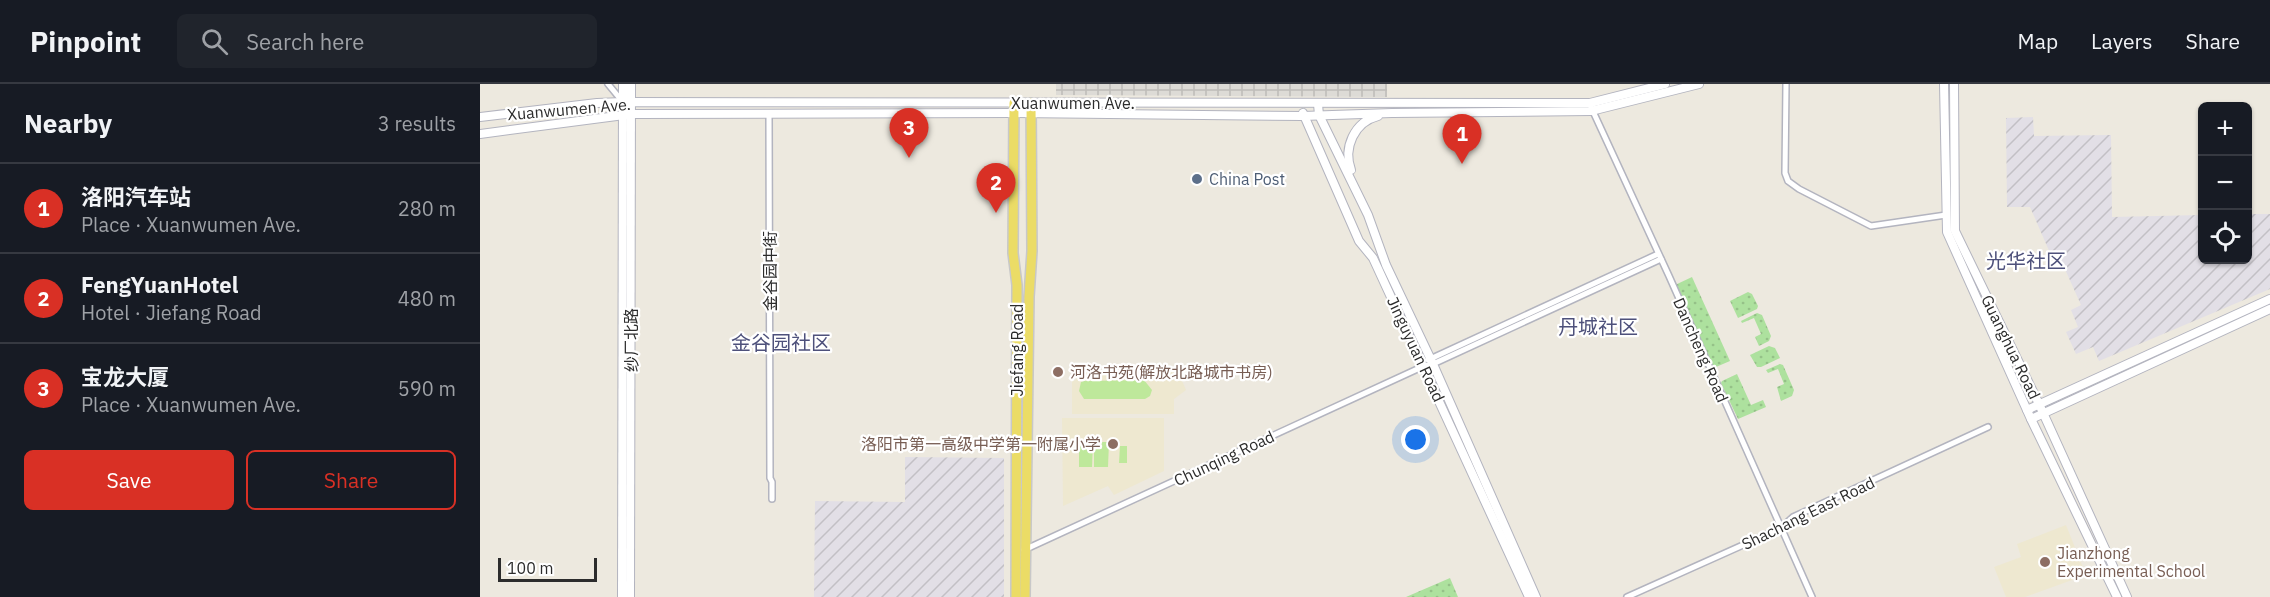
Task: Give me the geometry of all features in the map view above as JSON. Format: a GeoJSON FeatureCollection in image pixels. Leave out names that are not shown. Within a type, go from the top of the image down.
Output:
{"type":"FeatureCollection","features":[{"type":"Feature","properties":{"kind":"main road","name":"纱厂北路"},"geometry":{"type":"LineString","coordinates":[[623,84],[627,103],[630,597]]}},
{"type":"Feature","properties":{"kind":"main road","name":"纱厂北路"},"geometry":{"type":"LineString","coordinates":[[627,103],[631,84]]}},
{"type":"Feature","properties":{"kind":"main road","name":"Xuanwumen Ave."},"geometry":{"type":"LineString","coordinates":[[480,117],[597,103],[1014,108],[1302,104],[1591,107],[1665,84]]}},
{"type":"Feature","properties":{"kind":"main road","name":"Xuanwumen Ave."},"geometry":{"type":"LineString","coordinates":[[1031,108],[1303,116],[1591,107],[1699,84]]}},
{"type":"Feature","properties":{"kind":"main road","name":"Guanghua Road"},"geometry":{"type":"LineString","coordinates":[[1944,84],[1947,232],[2031,419],[2117,597]]}},
{"type":"Feature","properties":{"kind":"main road","name":"Guanghua Road"},"geometry":{"type":"LineString","coordinates":[[1954,84],[1955,231],[2039,404],[2127,597]]}},
{"type":"Feature","properties":{"kind":"main road","name":"Jinguyuan Road"},"geometry":{"type":"LineString","coordinates":[[1302,104],[1303,116],[1359,241],[1372,258],[1424,366],[1529,597]]}},
{"type":"Feature","properties":{"kind":"main road","name":"Jinguyuan Road"},"geometry":{"type":"LineString","coordinates":[[1318,104],[1319,115],[1360,197],[1386,265],[1536,597]]}},
{"type":"Feature","properties":{"kind":"main road","name":"Xuanwumen Ave."},"geometry":{"type":"LineString","coordinates":[[480,134],[627,115],[1014,108]]}},
{"type":"Feature","properties":{"kind":"main road","name":"Jiefang Road"},"geometry":{"type":"LineString","coordinates":[[1014,108],[1013,253],[1017,285],[1021,551],[1025,597]]}},
{"type":"Feature","properties":{"kind":"main road","name":"Jiefang Road"},"geometry":{"type":"LineString","coordinates":[[1016,597],[1021,551],[1032,251],[1031,108]]}},
{"type":"Feature","properties":{"kind":"main road"},"geometry":{"type":"LineString","coordinates":[[1360,197],[1348,162],[1349,144],[1355,131],[1369,118],[1392,113]]}},
{"type":"Feature","properties":{"kind":"main road","name":"纱厂北路"},"geometry":{"type":"LineString","coordinates":[[622,597],[627,115]]}},
{"type":"Feature","properties":{"kind":"main road"},"geometry":{"type":"LineString","coordinates":[[2027,410],[2270,299]]}},
{"type":"Feature","properties":{"kind":"main road"},"geometry":{"type":"LineString","coordinates":[[2031,419],[2270,309]]}},
{"type":"Feature","properties":{"kind":"street"},"geometry":{"type":"LineString","coordinates":[[608,84],[627,103]]}},
{"type":"Feature","properties":{"kind":"street"},"geometry":{"type":"LineString","coordinates":[[1786,84],[1785,173],[1788,181],[1871,226],[1946,215]]}},
{"type":"Feature","properties":{"kind":"street","name":"Dancheng Road"},"geometry":{"type":"LineString","coordinates":[[1591,107],[1812,597]]}},
{"type":"Feature","properties":{"kind":"street","name":"金谷园中街"},"geometry":{"type":"LineString","coordinates":[[769,114],[770,478],[772,499]]}},
{"type":"Feature","properties":{"kind":"street","name":"Chunqing Road"},"geometry":{"type":"LineString","coordinates":[[1021,551],[1660,257]]}},
{"type":"Feature","properties":{"kind":"street","name":"Shachang East Road"},"geometry":{"type":"LineString","coordinates":[[1627,597],[1781,528],[1793,518],[1988,427]]}},
{"type":"Feature","properties":{"kind":"shaded area"},"geometry":{"type":"Polygon","coordinates":[[[1056,84],[1387,84],[1387,97],[1056,95],[1056,84]]]}},
{"type":"Feature","properties":{"kind":"shaded area"},"geometry":{"type":"Polygon","coordinates":[[[2033,117],[2034,136],[2111,135],[2112,217],[2198,215],[2198,264],[2252,264],[2252,214],[2270,214],[2270,289],[2099,361],[2093,347],[2076,354],[2066,332],[2078,327],[2071,310],[2081,305],[2060,258],[2050,253],[2030,207],[2007,207],[2006,118],[2033,117]]]}},
{"type":"Feature","properties":{"kind":"shaded area","name":"洛阳市第一高级中学第一附属小学"},"geometry":{"type":"Polygon","coordinates":[[[1176,367],[1186,390],[1174,399],[1174,414],[1072,414],[1072,381],[1076,380],[1076,372],[1163,372],[1176,367]]]}},
{"type":"Feature","properties":{"kind":"shaded area","name":"洛阳市第一高级中学第一附属小学"},"geometry":{"type":"Polygon","coordinates":[[[1062,418],[1164,418],[1164,471],[1114,495],[1108,486],[1063,506],[1062,418]]]}},
{"type":"Feature","properties":{"kind":"shaded area"},"geometry":{"type":"Polygon","coordinates":[[[905,457],[1004,458],[1004,597],[814,597],[815,501],[905,502],[905,457]]]}},
{"type":"Feature","properties":{"kind":"shaded area","name":"Jianzhong Experimental School"},"geometry":{"type":"Polygon","coordinates":[[[2066,525],[2086,575],[2025,597],[2006,597],[1994,567],[2021,557],[2017,544],[2066,525]]]}},
{"type":"Feature","properties":{"kind":"green space"},"geometry":{"type":"Polygon","coordinates":[[[1692,277],[1730,361],[1716,367],[1712,366],[1675,285],[1692,277]]]}},
{"type":"Feature","properties":{"kind":"green space"},"geometry":{"type":"Polygon","coordinates":[[[1748,292],[1752,294],[1758,306],[1757,309],[1738,318],[1730,301],[1748,292]]]}},
{"type":"Feature","properties":{"kind":"green space"},"geometry":{"type":"Polygon","coordinates":[[[1757,313],[1762,315],[1771,336],[1769,341],[1759,346],[1755,337],[1761,334],[1754,318],[1742,323],[1741,321],[1757,313]]]}},
{"type":"Feature","properties":{"kind":"green space"},"geometry":{"type":"Polygon","coordinates":[[[1769,346],[1775,348],[1780,358],[1757,367],[1750,355],[1769,346]]]}},
{"type":"Feature","properties":{"kind":"green space"},"geometry":{"type":"Polygon","coordinates":[[[1780,364],[1783,365],[1794,390],[1792,396],[1781,401],[1777,387],[1784,384],[1778,369],[1768,373],[1766,370],[1780,364]]]}},
{"type":"Feature","properties":{"kind":"green space"},"geometry":{"type":"Polygon","coordinates":[[[1737,374],[1751,405],[1763,400],[1766,407],[1738,419],[1721,383],[1737,374]]]}},
{"type":"Feature","properties":{"kind":"green space"},"geometry":{"type":"Polygon","coordinates":[[[1144,380],[1152,390],[1150,396],[1145,399],[1084,399],[1079,391],[1081,382],[1084,381],[1144,380]]]}},
{"type":"Feature","properties":{"kind":"green space"},"geometry":{"type":"Polygon","coordinates":[[[1079,442],[1093,442],[1092,467],[1079,467],[1079,442]]]}},
{"type":"Feature","properties":{"kind":"green space"},"geometry":{"type":"Polygon","coordinates":[[[1094,442],[1109,442],[1108,467],[1094,467],[1094,442]]]}},
{"type":"Feature","properties":{"kind":"green space"},"geometry":{"type":"Polygon","coordinates":[[[1120,446],[1127,446],[1127,463],[1119,463],[1120,446]]]}},
{"type":"Feature","properties":{"kind":"green space"},"geometry":{"type":"Polygon","coordinates":[[[1450,578],[1458,597],[1406,597],[1450,578]]]}},
{"type":"Feature","properties":{"kind":"place","name":"宝龙大厦"},"geometry":{"type":"Point","coordinates":[909,158]}},
{"type":"Feature","properties":{"kind":"place","name":"洛阳汽车站"},"geometry":{"type":"Point","coordinates":[1462,164]}},
{"type":"Feature","properties":{"kind":"place","name":"China Post"},"geometry":{"type":"Point","coordinates":[1197,179]}},
{"type":"Feature","properties":{"kind":"place","name":"FengYuanHotel"},"geometry":{"type":"Point","coordinates":[996,213]}},
{"type":"Feature","properties":{"kind":"place","name":"河洛书苑(解放北路城市书房)"},"geometry":{"type":"Point","coordinates":[1058,372]}},
{"type":"Feature","properties":{"kind":"place","name":"洛阳市第一高级中学第一附属小学"},"geometry":{"type":"Point","coordinates":[1113,444]}},
{"type":"Feature","properties":{"kind":"place","name":"Jianzhong Experimental School"},"geometry":{"type":"Point","coordinates":[2045,562]}},
{"type":"Feature","properties":{"kind":"district","name":"光华社区"},"geometry":{"type":"Point","coordinates":[2026,261]}},
{"type":"Feature","properties":{"kind":"district","name":"丹城社区"},"geometry":{"type":"Point","coordinates":[1598,327]}},
{"type":"Feature","properties":{"kind":"district","name":"金谷园社区"},"geometry":{"type":"Point","coordinates":[781,343]}}]}
